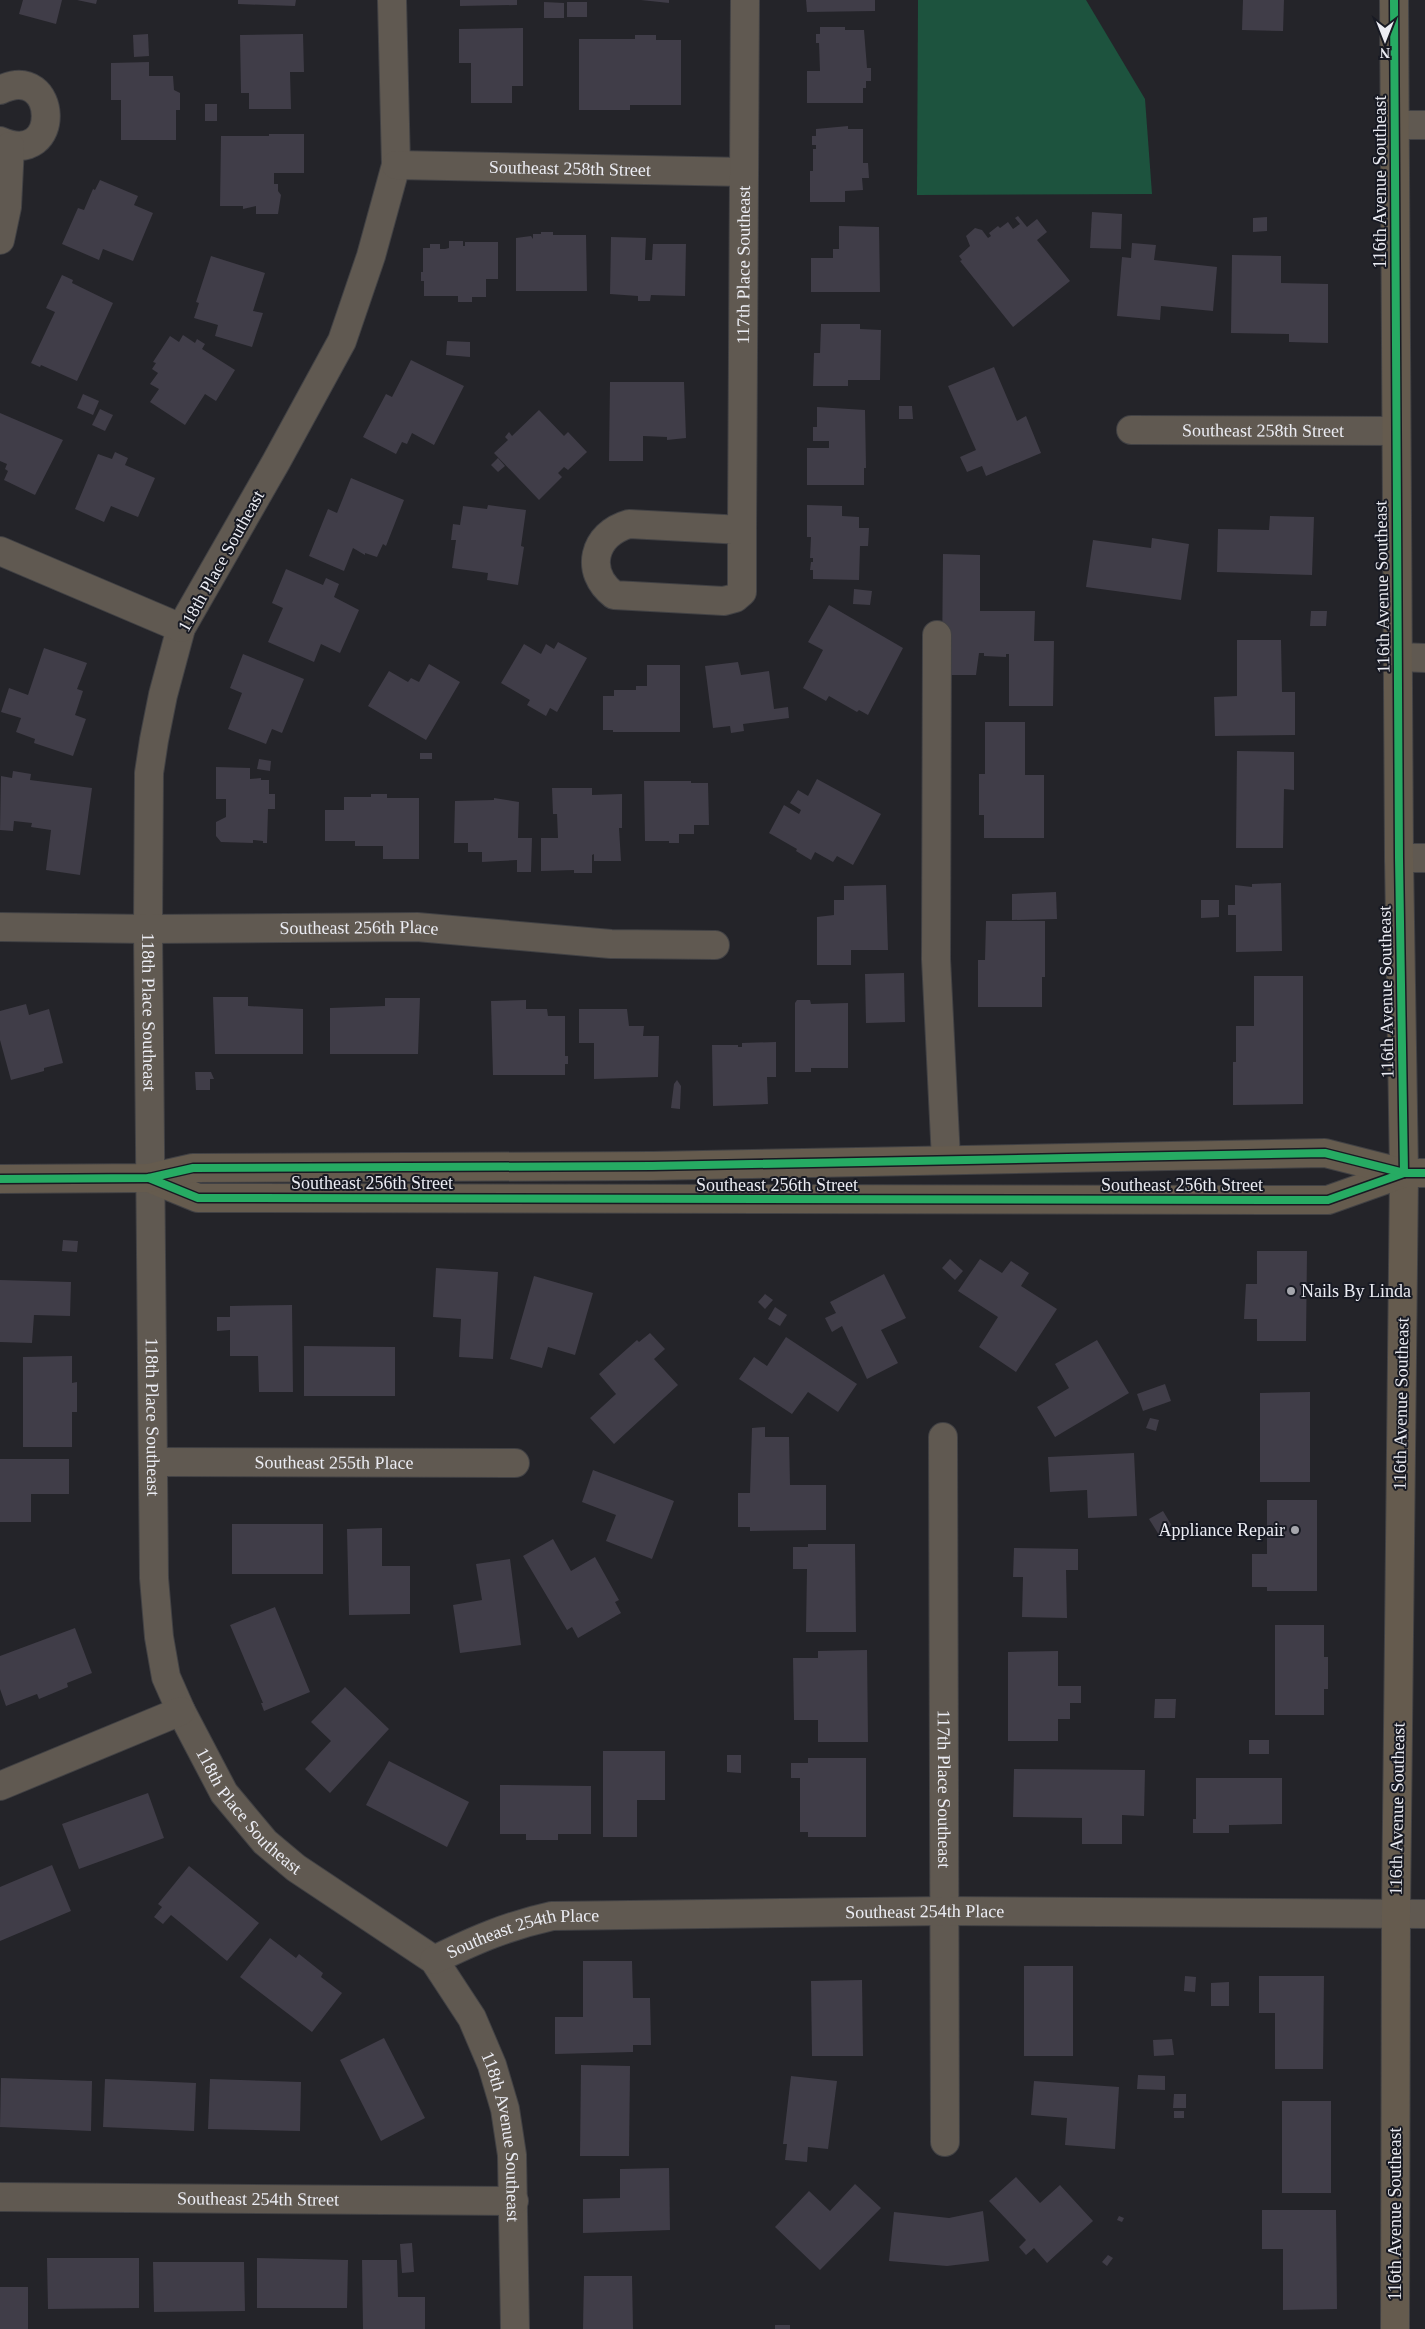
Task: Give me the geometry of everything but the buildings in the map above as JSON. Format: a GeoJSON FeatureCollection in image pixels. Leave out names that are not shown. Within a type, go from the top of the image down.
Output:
{"type":"FeatureCollection","features":[{"type":"Feature","properties":{"kind":"main road","name":"116th Avenue Southeast"},"geometry":{"type":"LineString","coordinates":[[1394,0],[1398,657],[1412,858],[1415,1173],[1396,1914],[1395,2329]]}},
{"type":"Feature","properties":{"kind":"main road","name":"Southeast 256th Street"},"geometry":{"type":"LineString","coordinates":[[0,1179],[149,1178],[192,1168],[652,1166],[1325,1152],[1415,1173]]}},
{"type":"Feature","properties":{"kind":"main road","name":"Southeast 256th Street"},"geometry":{"type":"LineString","coordinates":[[149,1178],[198,1198],[1328,1200],[1415,1173]]}},
{"type":"Feature","properties":{"kind":"street","name":"118th Place Southeast"},"geometry":{"type":"LineString","coordinates":[[392,0],[396,165],[371,256],[342,340],[276,462],[180,628],[163,695],[149,773],[149,1178],[154,1578],[159,1637],[166,1677],[180,1711],[224,1793],[265,1842],[296,1868],[434,1960]]}},
{"type":"Feature","properties":{"kind":"street","name":"117th Place Southeast"},"geometry":{"type":"LineString","coordinates":[[742,530],[629,524],[620,526],[607,535],[598,550],[595,566],[597,574],[604,587],[614,595],[724,601],[736,598],[742,592],[745,0]]}},
{"type":"Feature","properties":{"kind":"street"},"geometry":{"type":"LineString","coordinates":[[0,90],[12,86],[30,89],[43,100],[47,111],[47,122],[37,138],[22,146],[5,143],[7,208],[0,240]]}},
{"type":"Feature","properties":{"kind":"street"},"geometry":{"type":"LineString","coordinates":[[1394,125],[1425,125]]}},
{"type":"Feature","properties":{"kind":"street","name":"Southeast 258th Street"},"geometry":{"type":"LineString","coordinates":[[396,165],[744,172]]}},
{"type":"Feature","properties":{"kind":"street","name":"Southeast 258th Street"},"geometry":{"type":"LineString","coordinates":[[1131,430],[1396,431]]}},
{"type":"Feature","properties":{"kind":"street"},"geometry":{"type":"LineString","coordinates":[[0,551],[180,628]]}},
{"type":"Feature","properties":{"kind":"street"},"geometry":{"type":"LineString","coordinates":[[937,635],[936,959],[946,1159]]}},
{"type":"Feature","properties":{"kind":"street"},"geometry":{"type":"LineString","coordinates":[[1398,657],[1425,658]]}},
{"type":"Feature","properties":{"kind":"street","name":"Southeast 256th Place"},"geometry":{"type":"LineString","coordinates":[[0,927],[148,929],[417,927],[611,944],[716,945]]}},
{"type":"Feature","properties":{"kind":"street","name":"117th Place Southeast"},"geometry":{"type":"LineString","coordinates":[[943,1437],[945,2142]]}},
{"type":"Feature","properties":{"kind":"street","name":"Southeast 255th Place"},"geometry":{"type":"LineString","coordinates":[[153,1462],[515,1463]]}},
{"type":"Feature","properties":{"kind":"street"},"geometry":{"type":"LineString","coordinates":[[0,1786],[180,1711]]}},
{"type":"Feature","properties":{"kind":"street","name":"Southeast 254th Place"},"geometry":{"type":"LineString","coordinates":[[434,1960],[482,1936],[517,1924],[552,1916],[945,1911],[1425,1914]]}},
{"type":"Feature","properties":{"kind":"street","name":"118th Avenue Southeast"},"geometry":{"type":"LineString","coordinates":[[434,1960],[472,2018],[492,2065],[505,2109],[512,2155],[515,2329]]}},
{"type":"Feature","properties":{"kind":"street","name":"Southeast 254th Street"},"geometry":{"type":"LineString","coordinates":[[0,2197],[514,2201]]}},
{"type":"Feature","properties":{"kind":"green space"},"geometry":{"type":"Polygon","coordinates":[[[918,0],[1086,0],[1145,99],[1152,194],[917,195],[918,0]]]}},
{"type":"Feature","properties":{"kind":"cycle path"},"geometry":{"type":"LineString","coordinates":[[1394,0],[1399,858],[1404,1173]]}},
{"type":"Feature","properties":{"kind":"cycle path"},"geometry":{"type":"LineString","coordinates":[[0,1179],[149,1178],[193,1168],[652,1166],[1325,1153],[1404,1173],[1425,1173]]}},
{"type":"Feature","properties":{"kind":"cycle path"},"geometry":{"type":"LineString","coordinates":[[149,1178],[198,1198],[1328,1200],[1404,1173]]}},
{"type":"Feature","properties":{"kind":"place","name":"Nails By Linda"},"geometry":{"type":"Point","coordinates":[1291,1291]}},
{"type":"Feature","properties":{"kind":"place","name":"Appliance Repair"},"geometry":{"type":"Point","coordinates":[1295,1530]}}]}
